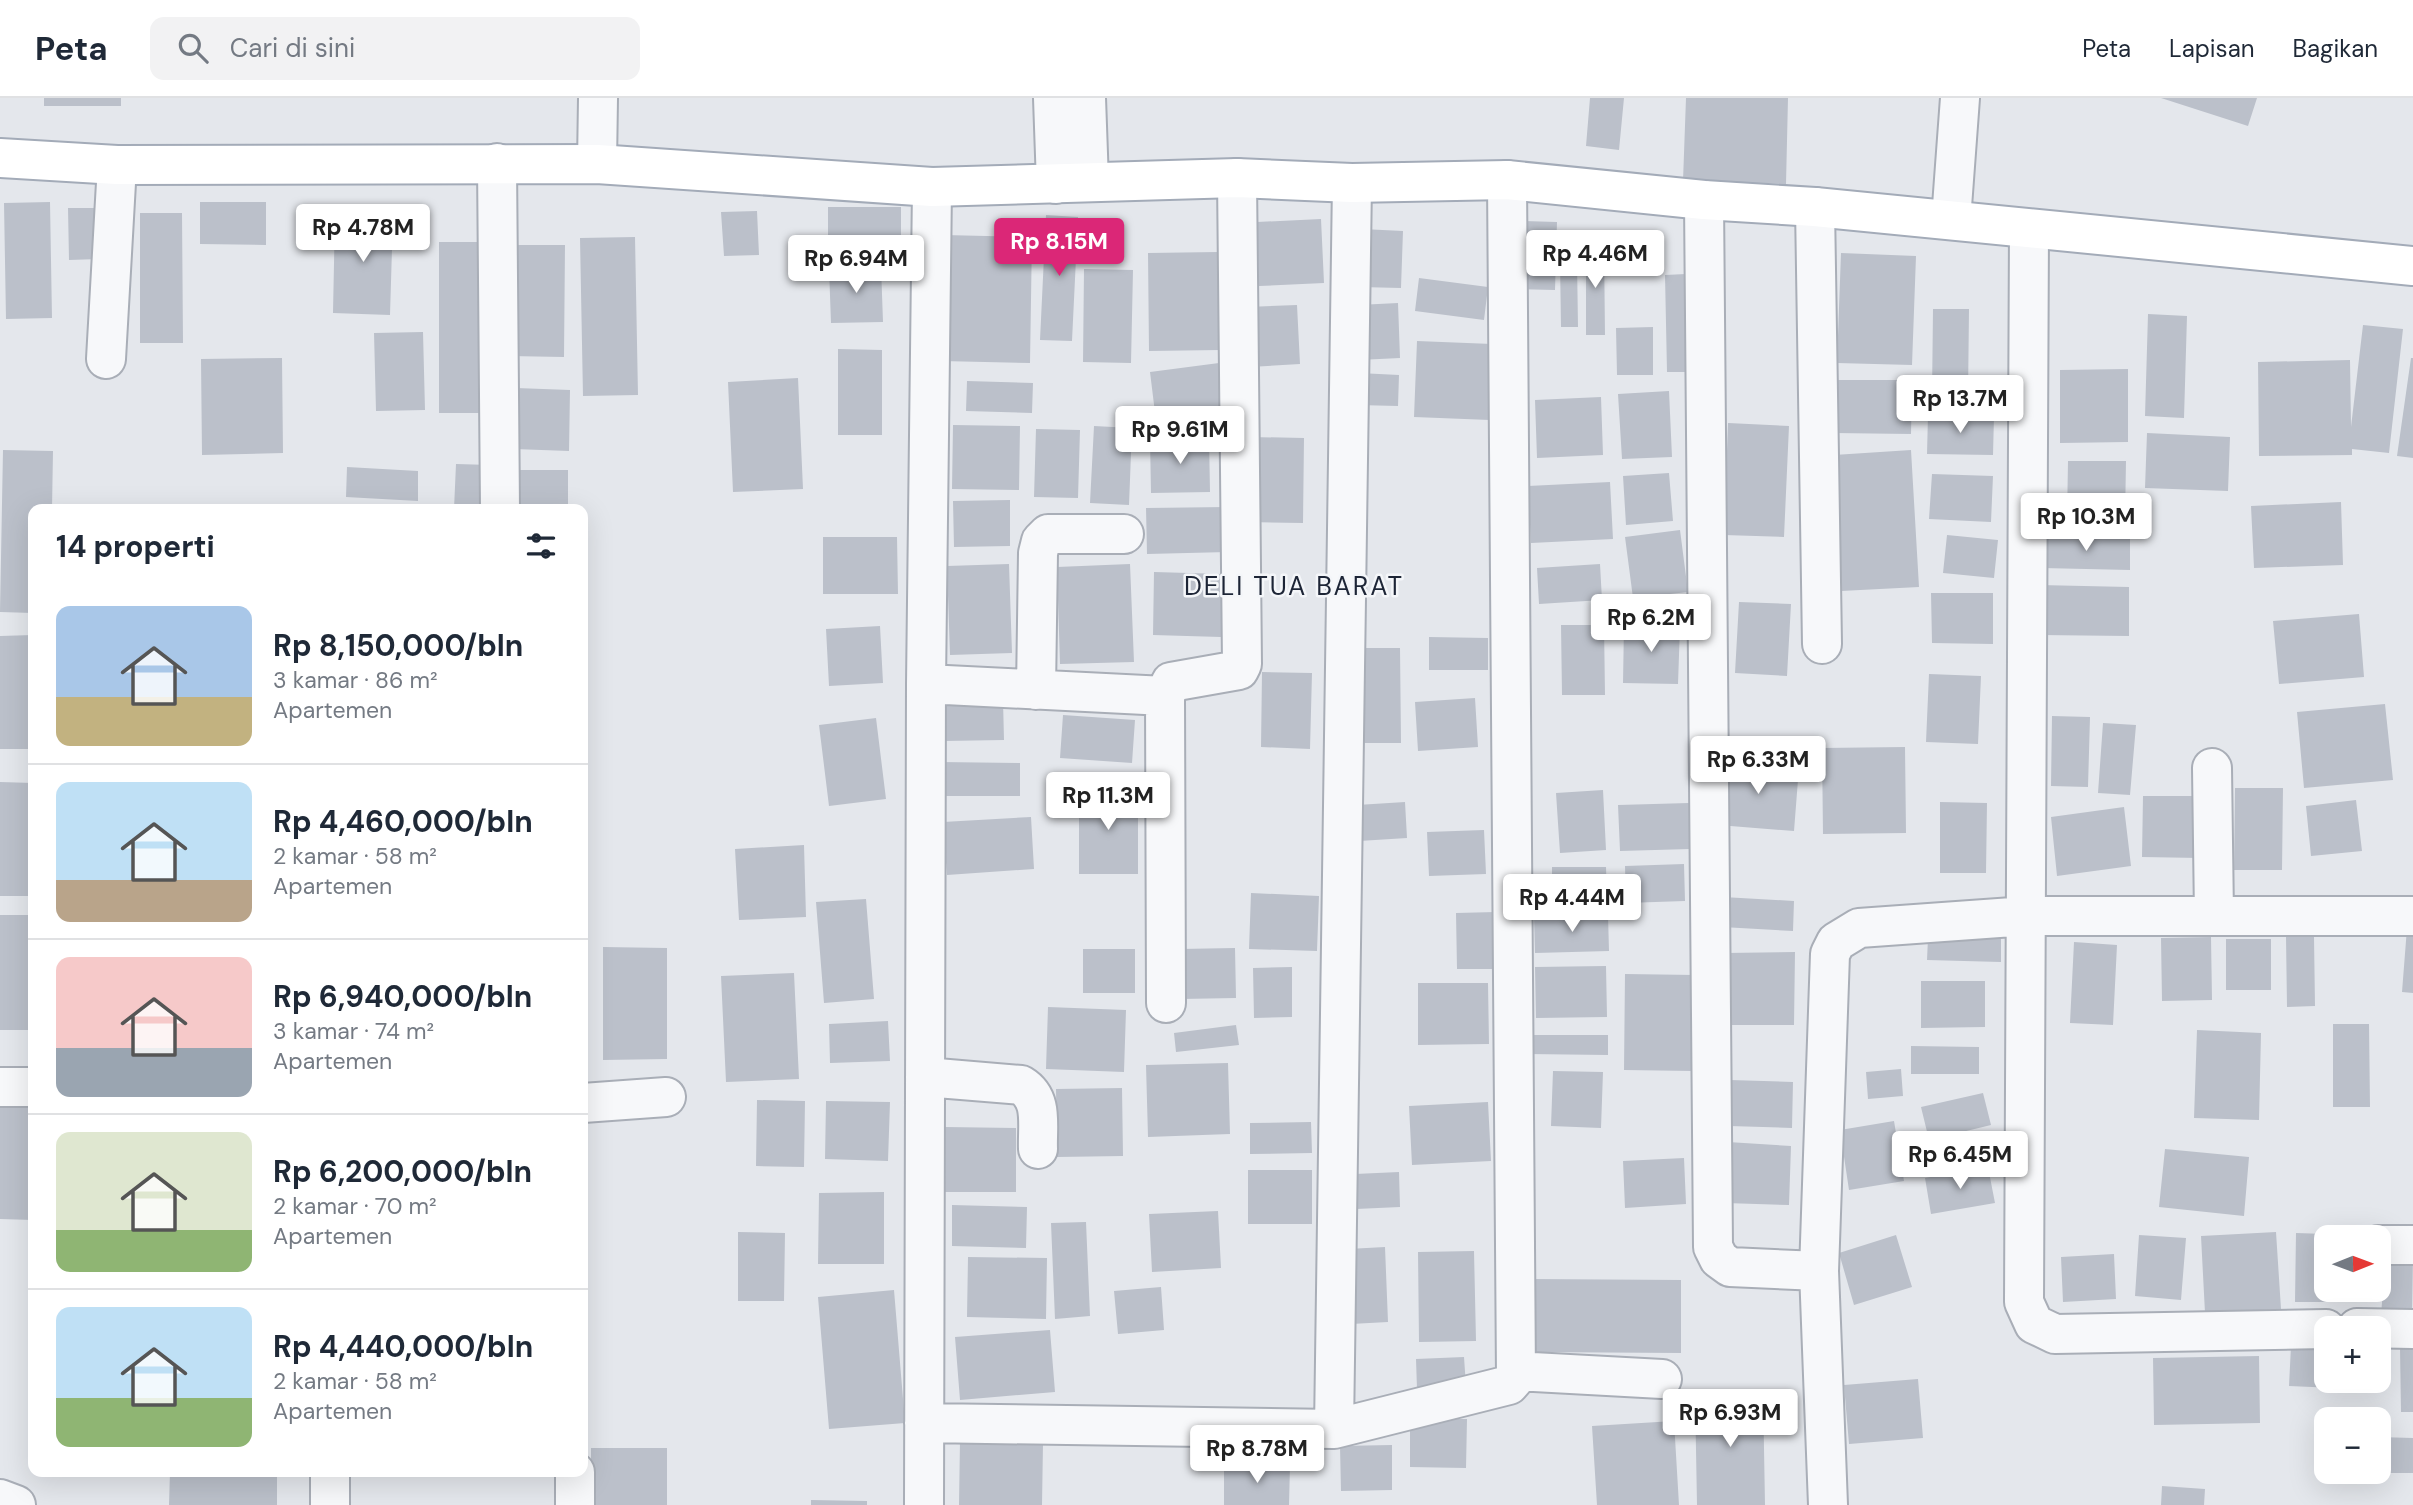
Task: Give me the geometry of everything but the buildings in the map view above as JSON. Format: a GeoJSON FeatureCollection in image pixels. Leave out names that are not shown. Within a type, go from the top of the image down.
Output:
{"type":"FeatureCollection","features":[{"type":"Feature","properties":{"kind":"main road"},"geometry":{"type":"LineString","coordinates":[[0,158],[117,165],[597,164],[932,187],[1237,178],[1352,183],[1507,180],[1704,200],[1815,207],[2413,266]]}},
{"type":"Feature","properties":{"kind":"street"},"geometry":{"type":"LineString","coordinates":[[597,164],[598,98]]}},
{"type":"Feature","properties":{"kind":"street"},"geometry":{"type":"LineString","coordinates":[[1053,98],[1073,183]]}},
{"type":"Feature","properties":{"kind":"street"},"geometry":{"type":"LineString","coordinates":[[1073,183],[1086,98]]}},
{"type":"Feature","properties":{"kind":"street"},"geometry":{"type":"LineString","coordinates":[[1951,220],[1960,98]]}},
{"type":"Feature","properties":{"kind":"street"},"geometry":{"type":"LineString","coordinates":[[497,163],[500,504]]}},
{"type":"Feature","properties":{"kind":"street"},"geometry":{"type":"LineString","coordinates":[[106,359],[117,165]]}},
{"type":"Feature","properties":{"kind":"street"},"geometry":{"type":"LineString","coordinates":[[1166,1003],[1165,696],[1171,682],[1239,670],[1242,664],[1237,178]]}},
{"type":"Feature","properties":{"kind":"street"},"geometry":{"type":"LineString","coordinates":[[924,1423],[1334,1429],[1509,1385],[1516,1377],[1507,180]]}},
{"type":"Feature","properties":{"kind":"street"},"geometry":{"type":"LineString","coordinates":[[1334,1429],[1352,183]]}},
{"type":"Feature","properties":{"kind":"street"},"geometry":{"type":"LineString","coordinates":[[924,1505],[926,684],[932,187]]}},
{"type":"Feature","properties":{"kind":"street"},"geometry":{"type":"LineString","coordinates":[[1704,200],[1713,1247],[1719,1259],[1730,1267],[1819,1270]]}},
{"type":"Feature","properties":{"kind":"street"},"geometry":{"type":"LineString","coordinates":[[1815,207],[1822,645]]}},
{"type":"Feature","properties":{"kind":"street"},"geometry":{"type":"LineString","coordinates":[[2029,229],[2024,1302],[2035,1324],[2055,1334],[2314,1329]]}},
{"type":"Feature","properties":{"kind":"street"},"geometry":{"type":"LineString","coordinates":[[1037,690],[1038,553],[1041,541],[1048,534],[1124,534]]}},
{"type":"Feature","properties":{"kind":"street"},"geometry":{"type":"LineString","coordinates":[[926,684],[1165,696]]}},
{"type":"Feature","properties":{"kind":"street"},"geometry":{"type":"LineString","coordinates":[[2212,768],[2214,916]]}},
{"type":"Feature","properties":{"kind":"street"},"geometry":{"type":"LineString","coordinates":[[1828,1505],[1819,1270],[1830,954],[1836,942],[1859,928],[2027,916],[2413,916]]}},
{"type":"Feature","properties":{"kind":"street"},"geometry":{"type":"LineString","coordinates":[[925,1077],[1021,1085],[1031,1091],[1037,1102],[1038,1149]]}},
{"type":"Feature","properties":{"kind":"street"},"geometry":{"type":"LineString","coordinates":[[0,1087],[28,1087]]}},
{"type":"Feature","properties":{"kind":"street"},"geometry":{"type":"LineString","coordinates":[[588,1103],[666,1097]]}},
{"type":"Feature","properties":{"kind":"street"},"geometry":{"type":"LineString","coordinates":[[2391,1245],[2413,1245]]}},
{"type":"Feature","properties":{"kind":"street"},"geometry":{"type":"LineString","coordinates":[[2391,1329],[2413,1329]]}},
{"type":"Feature","properties":{"kind":"street"},"geometry":{"type":"LineString","coordinates":[[1516,1371],[1662,1379]]}},
{"type":"Feature","properties":{"kind":"street"},"geometry":{"type":"LineString","coordinates":[[330,1477],[330,1505]]}},
{"type":"Feature","properties":{"kind":"street"},"geometry":{"type":"LineString","coordinates":[[575,1477],[575,1505]]}},
{"type":"Feature","properties":{"kind":"street"},"geometry":{"type":"LineString","coordinates":[[0,1499],[16,1505]]}},
{"type":"Feature","properties":{"kind":"district","name":"DELI TUA BARAT"},"geometry":{"type":"Point","coordinates":[1294,586]}}]}
